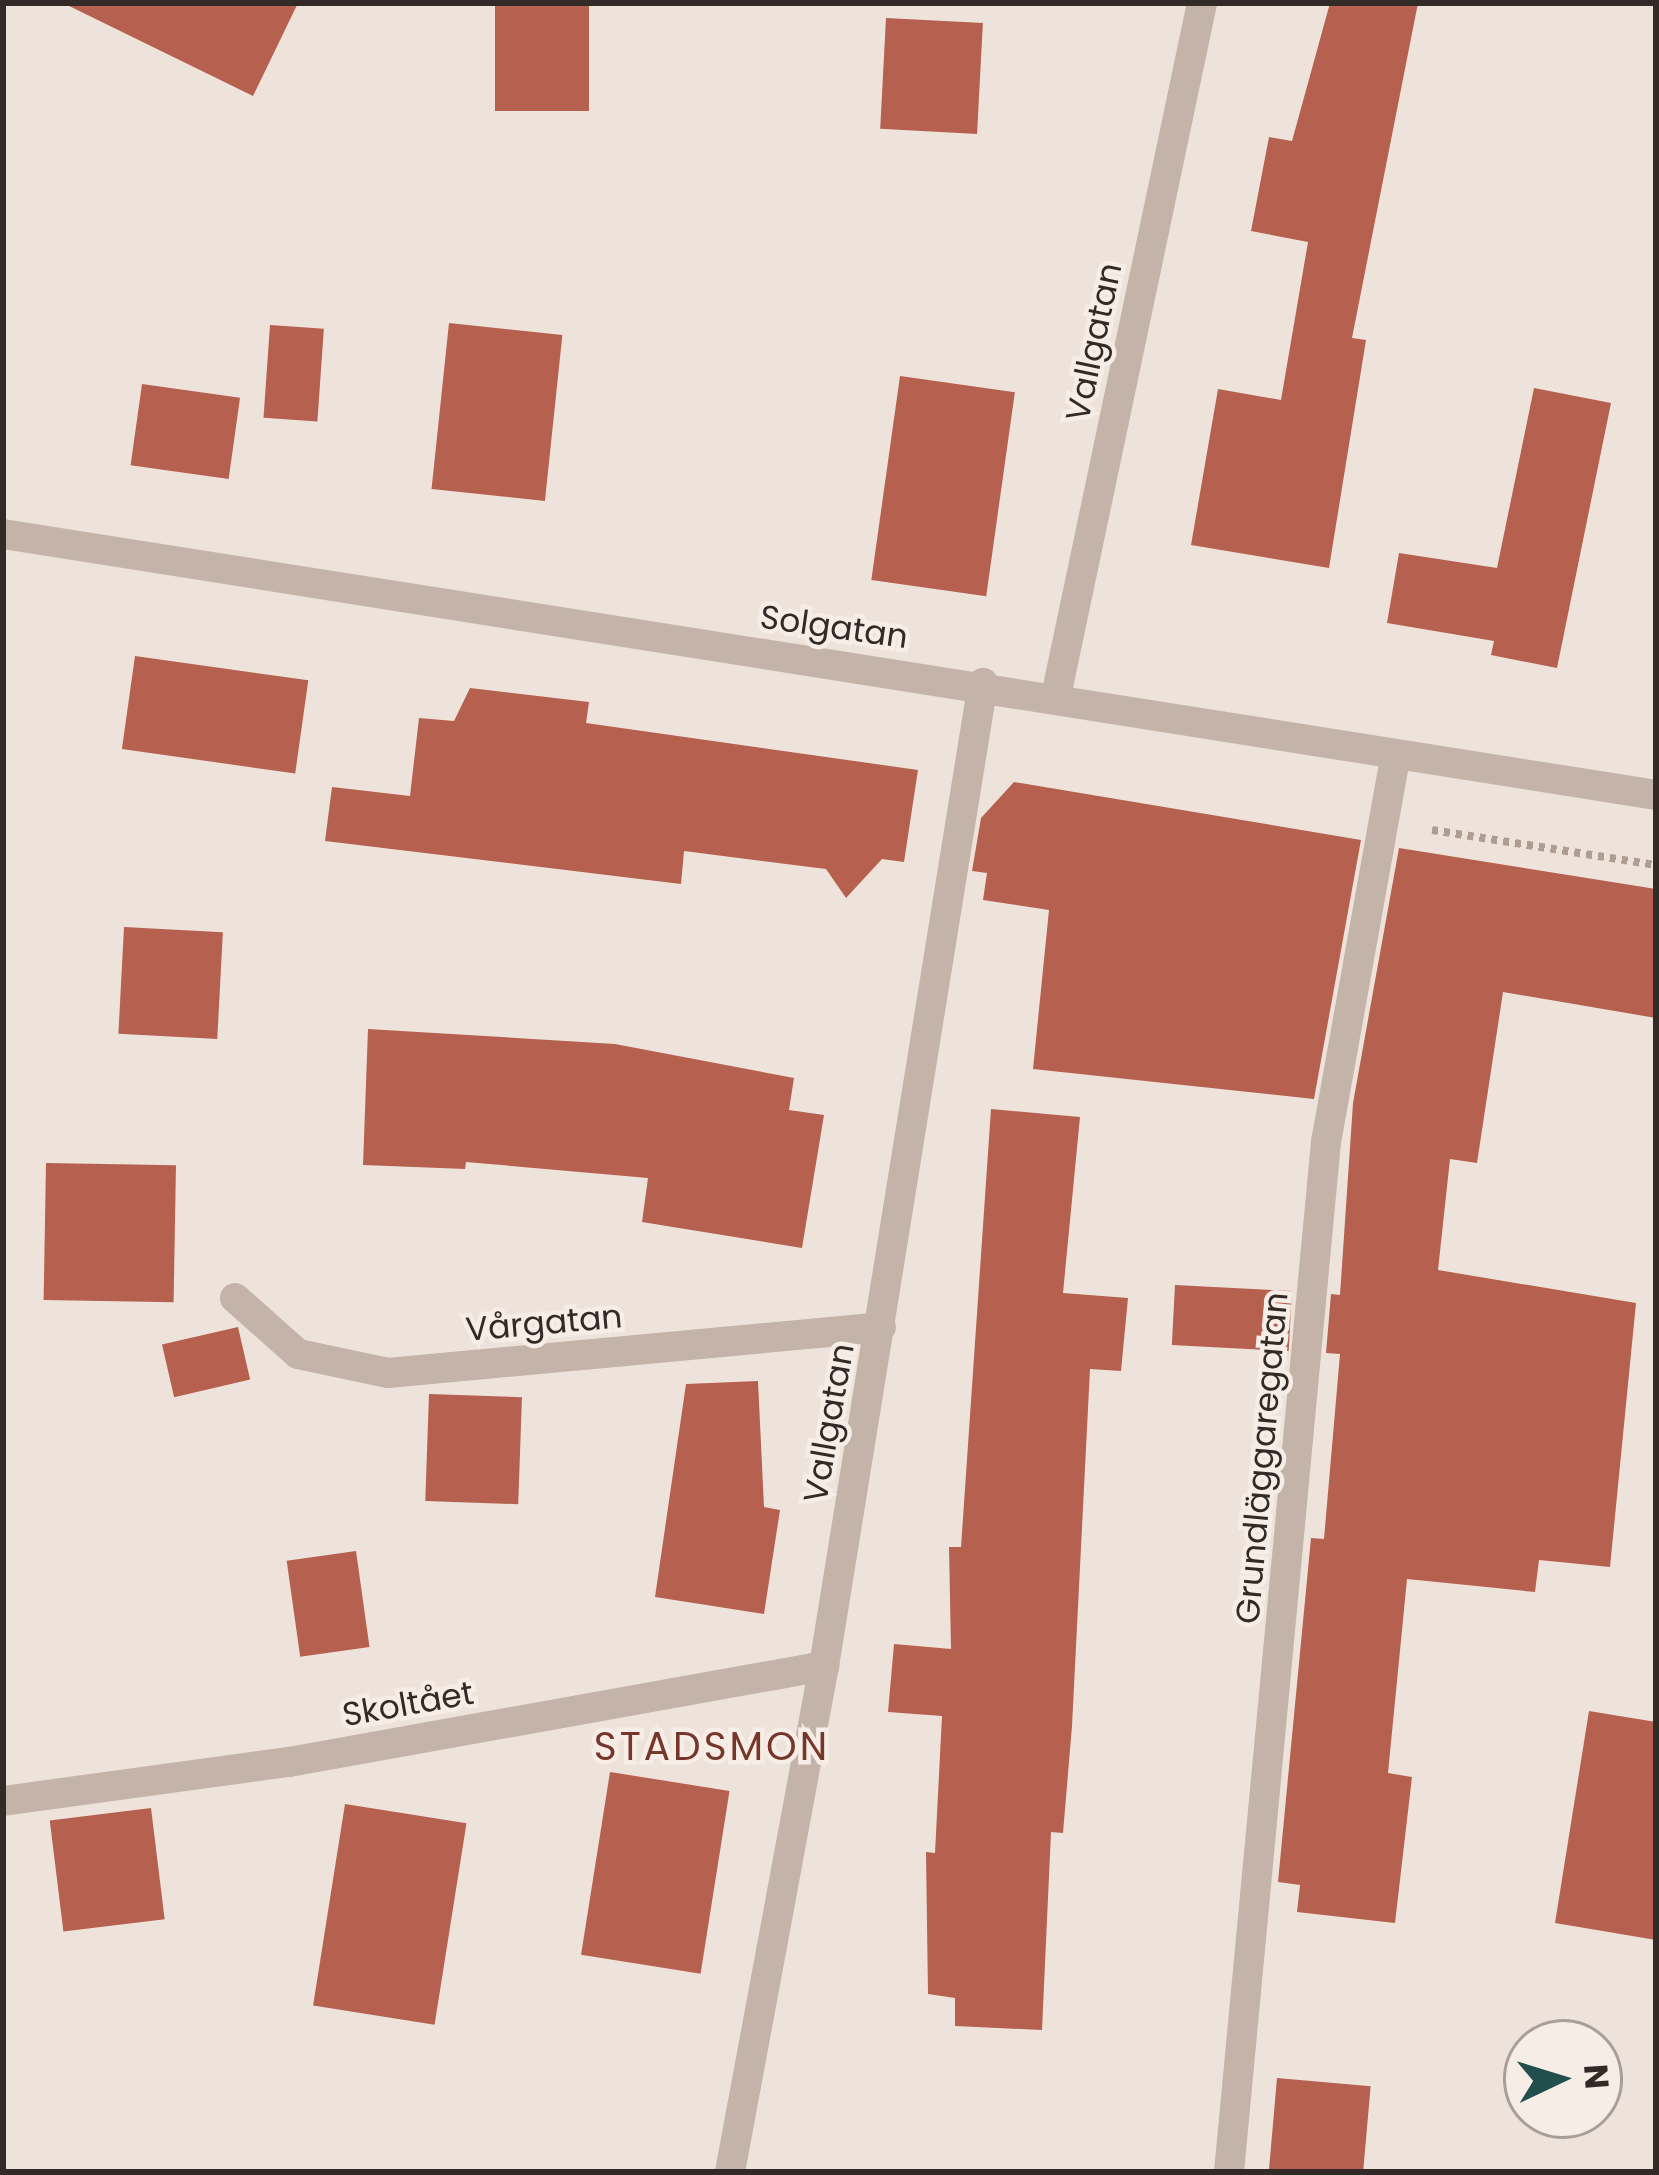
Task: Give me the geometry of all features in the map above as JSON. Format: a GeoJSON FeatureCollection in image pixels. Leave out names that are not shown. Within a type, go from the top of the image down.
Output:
{"type":"FeatureCollection","features":[{"type":"Feature","properties":{"kind":"street","name":"Vallgatan"},"geometry":{"type":"LineString","coordinates":[[1056,696],[1202,3]]}},
{"type":"Feature","properties":{"kind":"street","name":"Solgatan"},"geometry":{"type":"LineString","coordinates":[[3,534],[983,683],[1656,795]]}},
{"type":"Feature","properties":{"kind":"street","name":"Vallgatan"},"geometry":{"type":"LineString","coordinates":[[730,2172],[824,1666],[983,683]]}},
{"type":"Feature","properties":{"kind":"street","name":"Grundläggaregatan"},"geometry":{"type":"LineString","coordinates":[[1229,2172],[1327,1142],[1396,754]]}},
{"type":"Feature","properties":{"kind":"street","name":"Vårgatan"},"geometry":{"type":"LineString","coordinates":[[235,1298],[298,1354],[388,1373],[881,1328]]}},
{"type":"Feature","properties":{"kind":"street","name":"Skoltået"},"geometry":{"type":"LineString","coordinates":[[3,1801],[289,1762],[824,1666]]}},
{"type":"Feature","properties":{"kind":"path"},"geometry":{"type":"LineString","coordinates":[[1384,822],[1656,865]]}},
{"type":"Feature","properties":{"kind":"building"},"geometry":{"type":"Polygon","coordinates":[[[63,3],[298,3],[253,96],[63,3]]]}},
{"type":"Feature","properties":{"kind":"building"},"geometry":{"type":"Polygon","coordinates":[[[495,3],[589,3],[589,111],[495,111],[495,3]]]}},
{"type":"Feature","properties":{"kind":"building"},"geometry":{"type":"Polygon","coordinates":[[[1330,3],[1418,3],[1352,338],[1366,340],[1329,568],[1191,545],[1218,389],[1281,400],[1308,242],[1251,231],[1269,137],[1292,141],[1330,3]]]}},
{"type":"Feature","properties":{"kind":"building"},"geometry":{"type":"Polygon","coordinates":[[[886,18],[983,23],[977,134],[880,129],[886,18]]]}},
{"type":"Feature","properties":{"kind":"building"},"geometry":{"type":"Polygon","coordinates":[[[449,323],[562,335],[545,501],[432,489],[449,323]]]}},
{"type":"Feature","properties":{"kind":"building"},"geometry":{"type":"Polygon","coordinates":[[[270,325],[324,329],[317,422],[264,418],[270,325]]]}},
{"type":"Feature","properties":{"kind":"building"},"geometry":{"type":"Polygon","coordinates":[[[900,376],[1015,392],[986,596],[871,580],[900,376]]]}},
{"type":"Feature","properties":{"kind":"building"},"geometry":{"type":"Polygon","coordinates":[[[142,384],[240,398],[229,479],[131,465],[142,384]]]}},
{"type":"Feature","properties":{"kind":"building"},"geometry":{"type":"Polygon","coordinates":[[[1534,388],[1611,403],[1557,668],[1491,655],[1494,641],[1387,623],[1399,553],[1497,568],[1534,388]]]}},
{"type":"Feature","properties":{"kind":"building"},"geometry":{"type":"Polygon","coordinates":[[[135,656],[308,680],[295,773],[122,749],[135,656]]]}},
{"type":"Feature","properties":{"kind":"building"},"geometry":{"type":"Polygon","coordinates":[[[470,688],[589,702],[586,723],[918,770],[904,862],[882,859],[846,898],[826,869],[684,851],[681,884],[325,841],[332,787],[410,796],[419,718],[454,721],[470,688]]]}},
{"type":"Feature","properties":{"kind":"building"},"geometry":{"type":"Polygon","coordinates":[[[1014,782],[1361,840],[1314,1099],[1033,1069],[1049,910],[983,900],[987,873],[972,871],[981,818],[1014,782]]]}},
{"type":"Feature","properties":{"kind":"building"},"geometry":{"type":"Polygon","coordinates":[[[1399,848],[1656,889],[1656,1018],[1503,992],[1477,1163],[1450,1159],[1438,1270],[1636,1303],[1610,1567],[1539,1560],[1535,1592],[1407,1579],[1388,1773],[1412,1777],[1395,1923],[1297,1912],[1300,1885],[1278,1882],[1311,1538],[1324,1539],[1340,1354],[1326,1353],[1331,1294],[1340,1295],[1353,1103],[1399,848]]]}},
{"type":"Feature","properties":{"kind":"building"},"geometry":{"type":"Polygon","coordinates":[[[124,927],[223,932],[217,1039],[118,1034],[124,927]]]}},
{"type":"Feature","properties":{"kind":"building"},"geometry":{"type":"Polygon","coordinates":[[[368,1029],[615,1044],[794,1078],[789,1110],[824,1115],[802,1248],[642,1222],[648,1178],[466,1162],[465,1169],[363,1165],[368,1029]]]}},
{"type":"Feature","properties":{"kind":"building"},"geometry":{"type":"Polygon","coordinates":[[[991,1109],[1080,1117],[1063,1293],[1128,1298],[1121,1371],[1090,1369],[1072,1726],[1063,1833],[1051,1832],[1042,2030],[955,2026],[955,1998],[928,1994],[926,1852],[935,1853],[942,1716],[888,1712],[894,1644],[951,1649],[949,1547],[961,1547],[991,1109]]]}},
{"type":"Feature","properties":{"kind":"building"},"geometry":{"type":"Polygon","coordinates":[[[46,1163],[176,1165],[174,1302],[44,1300],[46,1163]]]}},
{"type":"Feature","properties":{"kind":"building"},"geometry":{"type":"Polygon","coordinates":[[[1175,1285],[1292,1291],[1289,1351],[1172,1345],[1175,1285]]]}},
{"type":"Feature","properties":{"kind":"building"},"geometry":{"type":"Polygon","coordinates":[[[238,1327],[250,1380],[174,1397],[162,1345],[238,1327]]]}},
{"type":"Feature","properties":{"kind":"building"},"geometry":{"type":"Polygon","coordinates":[[[758,1381],[764,1507],[780,1510],[764,1614],[655,1597],[686,1384],[758,1381]]]}},
{"type":"Feature","properties":{"kind":"building"},"geometry":{"type":"Polygon","coordinates":[[[429,1394],[522,1397],[518,1504],[425,1501],[429,1394]]]}},
{"type":"Feature","properties":{"kind":"building"},"geometry":{"type":"Polygon","coordinates":[[[356,1551],[369,1647],[300,1657],[287,1561],[356,1551]]]}},
{"type":"Feature","properties":{"kind":"building"},"geometry":{"type":"Polygon","coordinates":[[[1589,1711],[1656,1722],[1656,1940],[1555,1923],[1589,1711]]]}},
{"type":"Feature","properties":{"kind":"building"},"geometry":{"type":"Polygon","coordinates":[[[610,1772],[730,1791],[701,1974],[581,1955],[610,1772]]]}},
{"type":"Feature","properties":{"kind":"building"},"geometry":{"type":"Polygon","coordinates":[[[345,1804],[466,1823],[435,2025],[313,2005],[345,1804]]]}},
{"type":"Feature","properties":{"kind":"building"},"geometry":{"type":"Polygon","coordinates":[[[151,1808],[165,1919],[63,1932],[50,1820],[151,1808]]]}},
{"type":"Feature","properties":{"kind":"building"},"geometry":{"type":"Polygon","coordinates":[[[1277,2078],[1371,2086],[1363,2172],[1269,2172],[1277,2078]]]}},
{"type":"Feature","properties":{"kind":"district","name":"STADSMON"},"geometry":{"type":"Point","coordinates":[712,1747]}}]}
